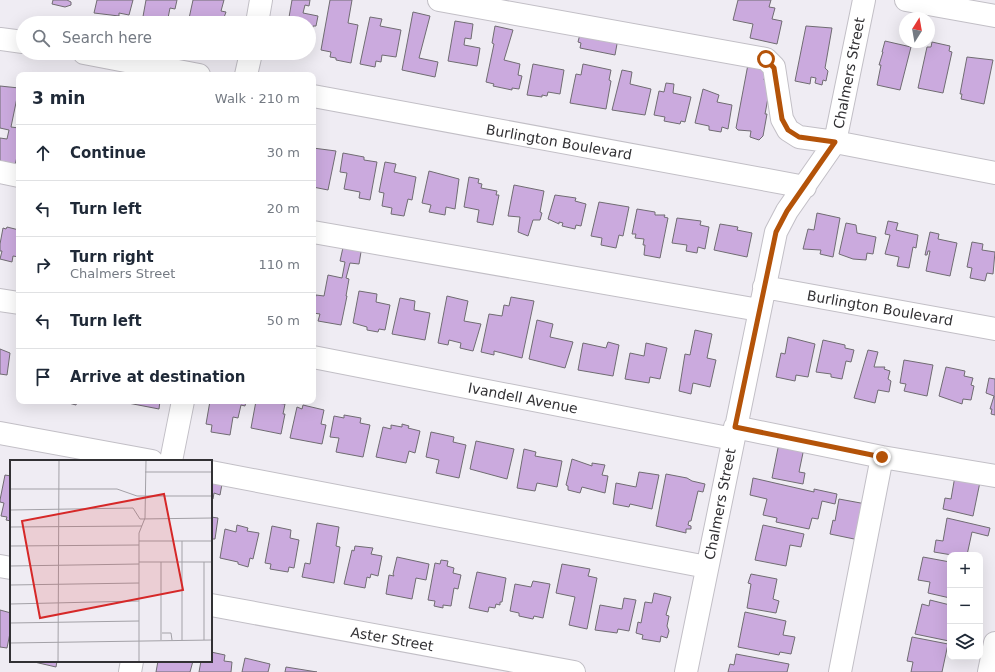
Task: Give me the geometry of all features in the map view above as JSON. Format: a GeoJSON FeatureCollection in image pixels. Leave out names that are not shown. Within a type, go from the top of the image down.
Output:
{"type":"FeatureCollection","features":[{"type":"Feature","properties":{"kind":"street"},"geometry":{"type":"LineString","coordinates":[[258,16],[261,0]]}},
{"type":"Feature","properties":{"kind":"street"},"geometry":{"type":"LineString","coordinates":[[439,0],[766,59],[774,68],[782,119],[788,130],[799,137],[835,142],[995,173]]}},
{"type":"Feature","properties":{"kind":"street","name":"Chalmers Street"},"geometry":{"type":"LineString","coordinates":[[686,672],[776,232],[787,211],[835,142],[864,0]]}},
{"type":"Feature","properties":{"kind":"street"},"geometry":{"type":"LineString","coordinates":[[906,0],[995,16]]}},
{"type":"Feature","properties":{"kind":"street"},"geometry":{"type":"LineString","coordinates":[[0,39],[16,41]]}},
{"type":"Feature","properties":{"kind":"street"},"geometry":{"type":"LineString","coordinates":[[121,60],[183,72]]}},
{"type":"Feature","properties":{"kind":"street"},"geometry":{"type":"LineString","coordinates":[[247,72],[249,60]]}},
{"type":"Feature","properties":{"kind":"street","name":"Burlington Boulevard"},"geometry":{"type":"LineString","coordinates":[[316,97],[805,187]]}},
{"type":"Feature","properties":{"kind":"street"},"geometry":{"type":"LineString","coordinates":[[0,172],[16,175]]}},
{"type":"Feature","properties":{"kind":"street"},"geometry":{"type":"LineString","coordinates":[[316,233],[759,310]]}},
{"type":"Feature","properties":{"kind":"street","name":"Burlington Boulevard"},"geometry":{"type":"LineString","coordinates":[[764,287],[995,329]]}},
{"type":"Feature","properties":{"kind":"street"},"geometry":{"type":"LineString","coordinates":[[0,300],[16,303]]}},
{"type":"Feature","properties":{"kind":"street","name":"Ivandell Avenue"},"geometry":{"type":"LineString","coordinates":[[316,358],[734,433],[995,476]]}},
{"type":"Feature","properties":{"kind":"street"},"geometry":{"type":"LineString","coordinates":[[171,460],[181,404]]}},
{"type":"Feature","properties":{"kind":"street"},"geometry":{"type":"LineString","coordinates":[[0,433],[147,460]]}},
{"type":"Feature","properties":{"kind":"street"},"geometry":{"type":"LineString","coordinates":[[840,672],[882,457]]}},
{"type":"Feature","properties":{"kind":"street"},"geometry":{"type":"LineString","coordinates":[[212,472],[707,567]]}},
{"type":"Feature","properties":{"kind":"street"},"geometry":{"type":"LineString","coordinates":[[0,566],[10,568]]}},
{"type":"Feature","properties":{"kind":"street","name":"Aster Street"},"geometry":{"type":"LineString","coordinates":[[212,605],[574,672]]}},
{"type":"Feature","properties":{"kind":"street"},"geometry":{"type":"LineString","coordinates":[[989,672],[995,643]]}},
{"type":"Feature","properties":{"kind":"street"},"geometry":{"type":"LineString","coordinates":[[130,672],[132,662]]}},
{"type":"Feature","properties":{"kind":"building"},"geometry":{"type":"Polygon","coordinates":[[[53,0],[67,0],[71,2],[71,5],[65,7],[52,4],[53,0]]]}},
{"type":"Feature","properties":{"kind":"building"},"geometry":{"type":"Polygon","coordinates":[[[97,0],[133,0],[129,15],[119,13],[119,16],[94,13],[97,0]]]}},
{"type":"Feature","properties":{"kind":"building"},"geometry":{"type":"Polygon","coordinates":[[[146,0],[177,0],[175,9],[170,8],[168,16],[143,16],[146,0]]]}},
{"type":"Feature","properties":{"kind":"building"},"geometry":{"type":"Polygon","coordinates":[[[193,0],[224,0],[221,11],[226,12],[225,16],[190,16],[193,0]]]}},
{"type":"Feature","properties":{"kind":"building"},"geometry":{"type":"Polygon","coordinates":[[[292,0],[310,0],[309,6],[305,5],[303,13],[318,16],[316,26],[316,16],[289,16],[292,0]]]}},
{"type":"Feature","properties":{"kind":"building"},"geometry":{"type":"Polygon","coordinates":[[[330,0],[352,0],[348,23],[358,25],[351,63],[336,60],[336,58],[330,57],[331,52],[321,50],[330,0]]]}},
{"type":"Feature","properties":{"kind":"building"},"geometry":{"type":"Polygon","coordinates":[[[738,0],[771,0],[769,7],[775,8],[772,19],[782,21],[777,44],[750,38],[753,24],[733,20],[738,0]]]}},
{"type":"Feature","properties":{"kind":"building"},"geometry":{"type":"Polygon","coordinates":[[[413,12],[430,16],[419,58],[438,62],[435,77],[402,70],[413,12]]]}},
{"type":"Feature","properties":{"kind":"building"},"geometry":{"type":"Polygon","coordinates":[[[370,17],[382,19],[380,26],[401,30],[396,57],[382,55],[381,62],[376,61],[375,67],[360,64],[370,17]]]}},
{"type":"Feature","properties":{"kind":"building"},"geometry":{"type":"Polygon","coordinates":[[[455,21],[473,24],[471,39],[465,38],[464,45],[480,48],[477,66],[448,61],[455,21]]]}},
{"type":"Feature","properties":{"kind":"building"},"geometry":{"type":"Polygon","coordinates":[[[495,26],[513,30],[504,60],[520,64],[518,75],[522,76],[519,89],[512,88],[512,90],[493,86],[494,84],[486,82],[494,44],[492,43],[495,26]]]}},
{"type":"Feature","properties":{"kind":"building"},"geometry":{"type":"Polygon","coordinates":[[[582,26],[619,33],[615,55],[580,48],[581,43],[578,42],[582,26]]]}},
{"type":"Feature","properties":{"kind":"building"},"geometry":{"type":"Polygon","coordinates":[[[806,26],[832,28],[825,68],[828,71],[826,81],[823,80],[822,85],[815,83],[816,78],[811,77],[810,84],[795,81],[806,26]]]}},
{"type":"Feature","properties":{"kind":"building"},"geometry":{"type":"Polygon","coordinates":[[[885,41],[899,44],[899,48],[911,48],[900,90],[877,85],[885,41]]]}},
{"type":"Feature","properties":{"kind":"building"},"geometry":{"type":"Polygon","coordinates":[[[935,43],[950,46],[949,51],[952,52],[943,93],[918,88],[927,48],[935,48],[935,43]]]}},
{"type":"Feature","properties":{"kind":"building"},"geometry":{"type":"Polygon","coordinates":[[[967,57],[993,60],[984,104],[961,99],[962,94],[960,94],[967,57]]]}},
{"type":"Feature","properties":{"kind":"building"},"geometry":{"type":"Polygon","coordinates":[[[749,59],[768,63],[764,80],[771,82],[765,114],[767,114],[763,136],[759,140],[750,137],[751,131],[738,130],[736,128],[749,59]]]}},
{"type":"Feature","properties":{"kind":"building"},"geometry":{"type":"Polygon","coordinates":[[[533,64],[564,70],[560,94],[548,92],[547,96],[542,95],[542,97],[527,95],[533,64]]]}},
{"type":"Feature","properties":{"kind":"building"},"geometry":{"type":"Polygon","coordinates":[[[583,64],[611,70],[609,80],[611,81],[606,109],[570,103],[576,74],[581,75],[583,64]]]}},
{"type":"Feature","properties":{"kind":"building"},"geometry":{"type":"Polygon","coordinates":[[[622,70],[632,72],[630,84],[651,89],[645,115],[612,110],[622,70]]]}},
{"type":"Feature","properties":{"kind":"building"},"geometry":{"type":"Polygon","coordinates":[[[666,83],[674,84],[673,93],[691,97],[685,122],[681,121],[680,124],[664,121],[665,117],[654,115],[659,91],[664,92],[666,83]]]}},
{"type":"Feature","properties":{"kind":"building"},"geometry":{"type":"Polygon","coordinates":[[[0,86],[16,88],[16,103],[11,127],[16,128],[15,165],[0,162],[0,138],[7,139],[9,130],[0,128],[0,86]]]}},
{"type":"Feature","properties":{"kind":"building"},"geometry":{"type":"Polygon","coordinates":[[[703,89],[719,95],[717,102],[732,105],[728,129],[722,127],[721,132],[709,130],[709,126],[695,123],[703,89]]]}},
{"type":"Feature","properties":{"kind":"building"},"geometry":{"type":"Polygon","coordinates":[[[316,148],[336,151],[328,190],[316,188],[316,148]]]}},
{"type":"Feature","properties":{"kind":"building"},"geometry":{"type":"Polygon","coordinates":[[[343,153],[364,157],[364,160],[377,162],[370,200],[359,198],[360,192],[344,189],[347,173],[340,172],[343,153]]]}},
{"type":"Feature","properties":{"kind":"building"},"geometry":{"type":"Polygon","coordinates":[[[385,162],[396,164],[394,172],[416,177],[412,200],[408,199],[404,216],[391,214],[392,208],[382,206],[384,193],[379,192],[385,162]]]}},
{"type":"Feature","properties":{"kind":"building"},"geometry":{"type":"Polygon","coordinates":[[[429,171],[459,179],[455,209],[446,207],[445,215],[429,212],[431,205],[422,203],[429,171]]]}},
{"type":"Feature","properties":{"kind":"building"},"geometry":{"type":"Polygon","coordinates":[[[469,177],[479,179],[478,183],[482,184],[481,188],[497,191],[496,195],[499,195],[493,225],[477,222],[479,210],[464,207],[469,177]]]}},
{"type":"Feature","properties":{"kind":"building"},"geometry":{"type":"Polygon","coordinates":[[[514,185],[544,191],[540,220],[533,220],[528,236],[518,232],[520,217],[508,216],[514,185]]]}},
{"type":"Feature","properties":{"kind":"building"},"geometry":{"type":"Polygon","coordinates":[[[555,195],[576,198],[575,201],[586,204],[581,226],[576,225],[575,229],[562,226],[563,223],[559,222],[559,224],[548,219],[555,195]]]}},
{"type":"Feature","properties":{"kind":"building"},"geometry":{"type":"Polygon","coordinates":[[[599,202],[629,207],[623,236],[619,235],[616,248],[601,245],[602,238],[591,236],[599,202]]]}},
{"type":"Feature","properties":{"kind":"building"},"geometry":{"type":"Polygon","coordinates":[[[637,209],[655,212],[655,215],[665,215],[664,217],[668,218],[660,258],[644,255],[644,239],[635,238],[636,234],[632,234],[637,209]]]}},
{"type":"Feature","properties":{"kind":"building"},"geometry":{"type":"Polygon","coordinates":[[[817,213],[840,218],[833,257],[820,254],[821,250],[803,249],[808,229],[814,230],[817,213]]]}},
{"type":"Feature","properties":{"kind":"building"},"geometry":{"type":"Polygon","coordinates":[[[677,218],[701,221],[700,225],[709,227],[705,249],[698,247],[697,253],[686,251],[687,245],[672,243],[677,218]]]}},
{"type":"Feature","properties":{"kind":"building"},"geometry":{"type":"Polygon","coordinates":[[[888,221],[898,223],[896,230],[918,235],[916,248],[913,247],[909,268],[897,266],[899,257],[885,254],[890,235],[885,234],[888,221]]]}},
{"type":"Feature","properties":{"kind":"building"},"geometry":{"type":"Polygon","coordinates":[[[846,223],[856,225],[857,233],[876,237],[873,254],[867,253],[866,260],[853,259],[839,254],[846,223]]]}},
{"type":"Feature","properties":{"kind":"building"},"geometry":{"type":"Polygon","coordinates":[[[720,224],[738,227],[737,230],[752,233],[747,257],[714,250],[720,224]]]}},
{"type":"Feature","properties":{"kind":"building"},"geometry":{"type":"Polygon","coordinates":[[[7,227],[16,229],[16,256],[13,256],[12,262],[0,259],[2,251],[0,251],[0,244],[3,228],[6,229],[7,227]]]}},
{"type":"Feature","properties":{"kind":"building"},"geometry":{"type":"Polygon","coordinates":[[[930,232],[939,234],[938,239],[957,243],[950,276],[926,271],[930,251],[928,251],[927,255],[925,255],[930,232]]]}},
{"type":"Feature","properties":{"kind":"building"},"geometry":{"type":"Polygon","coordinates":[[[972,242],[983,244],[982,250],[995,252],[993,274],[987,273],[985,281],[970,278],[972,268],[967,267],[972,242]]]}},
{"type":"Feature","properties":{"kind":"building"},"geometry":{"type":"Polygon","coordinates":[[[344,243],[362,246],[359,264],[350,263],[346,278],[349,279],[341,325],[318,321],[320,314],[316,313],[316,295],[324,296],[328,275],[342,278],[345,262],[340,261],[344,243]]]}},
{"type":"Feature","properties":{"kind":"building"},"geometry":{"type":"Polygon","coordinates":[[[359,291],[377,294],[376,302],[390,305],[385,330],[379,329],[378,332],[367,330],[367,327],[353,323],[359,291]]]}},
{"type":"Feature","properties":{"kind":"building"},"geometry":{"type":"Polygon","coordinates":[[[447,296],[468,301],[464,321],[481,324],[473,351],[460,348],[461,343],[449,340],[448,345],[438,343],[447,296]]]}},
{"type":"Feature","properties":{"kind":"building"},"geometry":{"type":"Polygon","coordinates":[[[511,297],[534,301],[522,358],[494,351],[494,355],[481,352],[489,314],[502,316],[504,305],[509,306],[511,297]]]}},
{"type":"Feature","properties":{"kind":"building"},"geometry":{"type":"Polygon","coordinates":[[[400,298],[415,301],[414,310],[430,313],[425,340],[392,334],[400,298]]]}},
{"type":"Feature","properties":{"kind":"building"},"geometry":{"type":"Polygon","coordinates":[[[537,320],[553,324],[550,337],[573,342],[565,368],[529,359],[537,320]]]}},
{"type":"Feature","properties":{"kind":"building"},"geometry":{"type":"Polygon","coordinates":[[[695,330],[712,334],[707,358],[716,360],[710,387],[693,383],[691,394],[679,391],[685,354],[690,355],[695,330]]]}},
{"type":"Feature","properties":{"kind":"building"},"geometry":{"type":"Polygon","coordinates":[[[788,337],[815,344],[808,377],[796,375],[795,381],[776,377],[781,353],[785,354],[788,337]]]}},
{"type":"Feature","properties":{"kind":"building"},"geometry":{"type":"Polygon","coordinates":[[[823,340],[845,345],[845,348],[854,350],[851,362],[846,361],[842,379],[831,377],[831,374],[816,372],[823,340]]]}},
{"type":"Feature","properties":{"kind":"building"},"geometry":{"type":"Polygon","coordinates":[[[608,342],[619,345],[613,376],[578,370],[583,343],[606,348],[608,342]]]}},
{"type":"Feature","properties":{"kind":"building"},"geometry":{"type":"Polygon","coordinates":[[[646,343],[667,348],[660,379],[650,377],[649,383],[625,379],[630,353],[644,356],[646,343]]]}},
{"type":"Feature","properties":{"kind":"building"},"geometry":{"type":"Polygon","coordinates":[[[0,349],[10,353],[7,375],[0,374],[0,349]]]}},
{"type":"Feature","properties":{"kind":"building"},"geometry":{"type":"Polygon","coordinates":[[[868,350],[878,352],[874,367],[885,367],[884,369],[890,371],[888,379],[891,381],[889,392],[878,390],[875,403],[854,398],[868,350]]]}},
{"type":"Feature","properties":{"kind":"building"},"geometry":{"type":"Polygon","coordinates":[[[904,360],[933,365],[927,396],[904,391],[906,384],[900,383],[904,360]]]}},
{"type":"Feature","properties":{"kind":"building"},"geometry":{"type":"Polygon","coordinates":[[[946,367],[965,371],[964,376],[973,378],[971,385],[974,386],[971,400],[963,399],[962,404],[939,396],[946,367]]]}},
{"type":"Feature","properties":{"kind":"building"},"geometry":{"type":"Polygon","coordinates":[[[989,378],[995,379],[995,415],[991,414],[992,409],[990,409],[994,396],[986,393],[989,378]]]}},
{"type":"Feature","properties":{"kind":"building"},"geometry":{"type":"Polygon","coordinates":[[[133,404],[160,404],[159,409],[133,404]]]}},
{"type":"Feature","properties":{"kind":"building"},"geometry":{"type":"Polygon","coordinates":[[[209,404],[245,404],[245,406],[241,405],[238,418],[233,417],[230,435],[211,432],[212,425],[206,424],[209,404]]]}},
{"type":"Feature","properties":{"kind":"building"},"geometry":{"type":"Polygon","coordinates":[[[255,404],[285,404],[283,414],[285,414],[281,434],[251,428],[255,404]]]}},
{"type":"Feature","properties":{"kind":"building"},"geometry":{"type":"Polygon","coordinates":[[[303,405],[324,410],[321,424],[326,425],[322,444],[290,438],[297,407],[302,409],[303,405]]]}},
{"type":"Feature","properties":{"kind":"building"},"geometry":{"type":"Polygon","coordinates":[[[344,415],[361,418],[360,423],[370,425],[363,457],[336,452],[339,438],[330,437],[334,416],[344,418],[344,415]]]}},
{"type":"Feature","properties":{"kind":"building"},"geometry":{"type":"Polygon","coordinates":[[[402,424],[409,426],[408,428],[420,431],[415,453],[409,451],[406,463],[376,457],[383,427],[391,429],[391,425],[402,427],[402,424]]]}},
{"type":"Feature","properties":{"kind":"building"},"geometry":{"type":"Polygon","coordinates":[[[431,432],[454,437],[453,442],[466,445],[459,478],[436,473],[439,460],[426,457],[431,432]]]}},
{"type":"Feature","properties":{"kind":"building"},"geometry":{"type":"Polygon","coordinates":[[[476,441],[514,449],[507,479],[470,469],[476,441]]]}},
{"type":"Feature","properties":{"kind":"building"},"geometry":{"type":"Polygon","coordinates":[[[779,443],[804,448],[799,472],[805,473],[803,484],[772,478],[779,443]]]}},
{"type":"Feature","properties":{"kind":"building"},"geometry":{"type":"Polygon","coordinates":[[[524,449],[536,452],[535,456],[562,461],[557,487],[537,483],[535,491],[517,488],[524,449]]]}},
{"type":"Feature","properties":{"kind":"building"},"geometry":{"type":"Polygon","coordinates":[[[572,459],[592,466],[592,463],[605,465],[602,475],[608,476],[605,493],[582,487],[580,493],[568,490],[568,486],[566,485],[572,459]]]}},
{"type":"Feature","properties":{"kind":"building"},"geometry":{"type":"Polygon","coordinates":[[[639,472],[659,475],[652,509],[630,504],[629,507],[613,504],[616,483],[636,487],[639,472]]]}},
{"type":"Feature","properties":{"kind":"building"},"geometry":{"type":"Polygon","coordinates":[[[666,474],[687,478],[692,481],[705,484],[703,492],[698,491],[691,521],[689,521],[688,525],[691,526],[691,529],[686,529],[686,533],[656,526],[666,474]]]}},
{"type":"Feature","properties":{"kind":"building"},"geometry":{"type":"Polygon","coordinates":[[[5,475],[10,476],[10,521],[6,520],[7,517],[1,516],[4,503],[0,502],[5,475]]]}},
{"type":"Feature","properties":{"kind":"building"},"geometry":{"type":"Polygon","coordinates":[[[955,476],[980,482],[973,516],[943,509],[945,498],[951,499],[955,476]]]}},
{"type":"Feature","properties":{"kind":"building"},"geometry":{"type":"Polygon","coordinates":[[[753,478],[814,492],[814,489],[837,494],[835,504],[822,501],[818,519],[812,518],[809,529],[776,522],[777,518],[763,515],[767,499],[750,495],[753,478]]]}},
{"type":"Feature","properties":{"kind":"building"},"geometry":{"type":"Polygon","coordinates":[[[212,480],[222,484],[220,495],[214,493],[213,499],[212,480]]]}},
{"type":"Feature","properties":{"kind":"building"},"geometry":{"type":"Polygon","coordinates":[[[839,499],[866,504],[859,540],[830,534],[833,520],[835,521],[839,499]]]}},
{"type":"Feature","properties":{"kind":"building"},"geometry":{"type":"Polygon","coordinates":[[[212,517],[218,518],[215,539],[212,539],[212,517]]]}},
{"type":"Feature","properties":{"kind":"building"},"geometry":{"type":"Polygon","coordinates":[[[947,518],[990,528],[988,536],[972,532],[968,552],[947,552],[947,554],[934,552],[936,540],[943,541],[947,518]]]}},
{"type":"Feature","properties":{"kind":"building"},"geometry":{"type":"Polygon","coordinates":[[[317,523],[339,527],[336,546],[340,547],[334,583],[302,577],[305,563],[310,564],[317,523]]]}},
{"type":"Feature","properties":{"kind":"building"},"geometry":{"type":"Polygon","coordinates":[[[237,525],[248,528],[247,531],[259,533],[253,559],[250,558],[248,567],[238,564],[238,562],[220,558],[225,529],[236,532],[237,525]]]}},
{"type":"Feature","properties":{"kind":"building"},"geometry":{"type":"Polygon","coordinates":[[[763,525],[804,534],[801,547],[790,545],[786,566],[755,560],[763,525]]]}},
{"type":"Feature","properties":{"kind":"building"},"geometry":{"type":"Polygon","coordinates":[[[272,526],[291,530],[290,538],[299,540],[294,568],[289,567],[288,572],[270,569],[271,564],[265,563],[272,526]]]}},
{"type":"Feature","properties":{"kind":"building"},"geometry":{"type":"Polygon","coordinates":[[[355,546],[373,548],[371,554],[382,556],[378,576],[371,574],[370,578],[367,577],[365,588],[344,584],[352,550],[354,551],[355,546]]]}},
{"type":"Feature","properties":{"kind":"building"},"geometry":{"type":"Polygon","coordinates":[[[397,557],[429,564],[426,580],[416,578],[412,599],[386,594],[389,575],[394,576],[393,574],[397,557]]]}},
{"type":"Feature","properties":{"kind":"building"},"geometry":{"type":"Polygon","coordinates":[[[923,557],[947,561],[947,597],[928,593],[930,582],[918,580],[923,557]]]}},
{"type":"Feature","properties":{"kind":"building"},"geometry":{"type":"Polygon","coordinates":[[[441,560],[448,561],[447,566],[454,568],[453,573],[461,575],[458,589],[454,588],[451,606],[443,605],[443,608],[434,606],[435,601],[428,600],[435,563],[440,564],[441,560]]]}},
{"type":"Feature","properties":{"kind":"building"},"geometry":{"type":"Polygon","coordinates":[[[562,564],[590,569],[588,576],[597,578],[587,629],[569,625],[575,597],[556,593],[562,564]]]}},
{"type":"Feature","properties":{"kind":"building"},"geometry":{"type":"Polygon","coordinates":[[[477,572],[506,578],[502,602],[500,602],[500,605],[496,604],[495,608],[489,607],[488,612],[469,608],[477,572]]]}},
{"type":"Feature","properties":{"kind":"building"},"geometry":{"type":"Polygon","coordinates":[[[751,574],[777,579],[773,599],[779,601],[776,613],[747,608],[751,584],[748,583],[751,574]]]}},
{"type":"Feature","properties":{"kind":"building"},"geometry":{"type":"Polygon","coordinates":[[[533,581],[550,584],[543,618],[534,616],[533,619],[519,616],[519,613],[510,611],[515,584],[531,587],[533,581]]]}},
{"type":"Feature","properties":{"kind":"building"},"geometry":{"type":"Polygon","coordinates":[[[654,593],[671,597],[666,615],[669,616],[667,626],[669,631],[667,638],[661,636],[660,642],[642,639],[643,635],[636,633],[638,622],[641,623],[645,602],[652,603],[654,593]]]}},
{"type":"Feature","properties":{"kind":"building"},"geometry":{"type":"Polygon","coordinates":[[[624,598],[636,600],[629,631],[618,629],[617,633],[595,630],[600,605],[622,609],[624,598]]]}},
{"type":"Feature","properties":{"kind":"building"},"geometry":{"type":"Polygon","coordinates":[[[930,600],[947,604],[947,641],[915,634],[922,604],[929,606],[930,600]]]}},
{"type":"Feature","properties":{"kind":"building"},"geometry":{"type":"Polygon","coordinates":[[[0,610],[10,613],[10,633],[7,648],[0,647],[0,610]]]}},
{"type":"Feature","properties":{"kind":"building"},"geometry":{"type":"Polygon","coordinates":[[[745,612],[786,621],[783,635],[795,637],[791,654],[780,652],[779,655],[738,647],[745,612]]]}},
{"type":"Feature","properties":{"kind":"building"},"geometry":{"type":"Polygon","coordinates":[[[912,637],[947,644],[942,672],[911,672],[913,662],[907,661],[912,637]]]}},
{"type":"Feature","properties":{"kind":"building"},"geometry":{"type":"Polygon","coordinates":[[[212,652],[225,655],[224,661],[232,662],[231,672],[199,672],[201,662],[212,662],[212,652]]]}},
{"type":"Feature","properties":{"kind":"building"},"geometry":{"type":"Polygon","coordinates":[[[736,654],[789,664],[787,672],[728,672],[730,664],[734,665],[736,654]]]}},
{"type":"Feature","properties":{"kind":"building"},"geometry":{"type":"Polygon","coordinates":[[[245,658],[270,664],[268,672],[242,672],[245,658]]]}},
{"type":"Feature","properties":{"kind":"building"},"geometry":{"type":"Polygon","coordinates":[[[34,662],[57,662],[56,667],[34,662]]]}},
{"type":"Feature","properties":{"kind":"building"},"geometry":{"type":"Polygon","coordinates":[[[158,662],[193,662],[190,672],[156,672],[158,662]]]}},
{"type":"Feature","properties":{"kind":"building"},"geometry":{"type":"Polygon","coordinates":[[[286,667],[317,672],[285,672],[286,667]]]}},
{"type":"Feature","properties":{"kind":"route"},"geometry":{"type":"LineString","coordinates":[[766,59],[774,68],[782,119],[788,130],[799,137],[835,142],[787,211],[776,232],[735,427],[882,457]]}}]}
